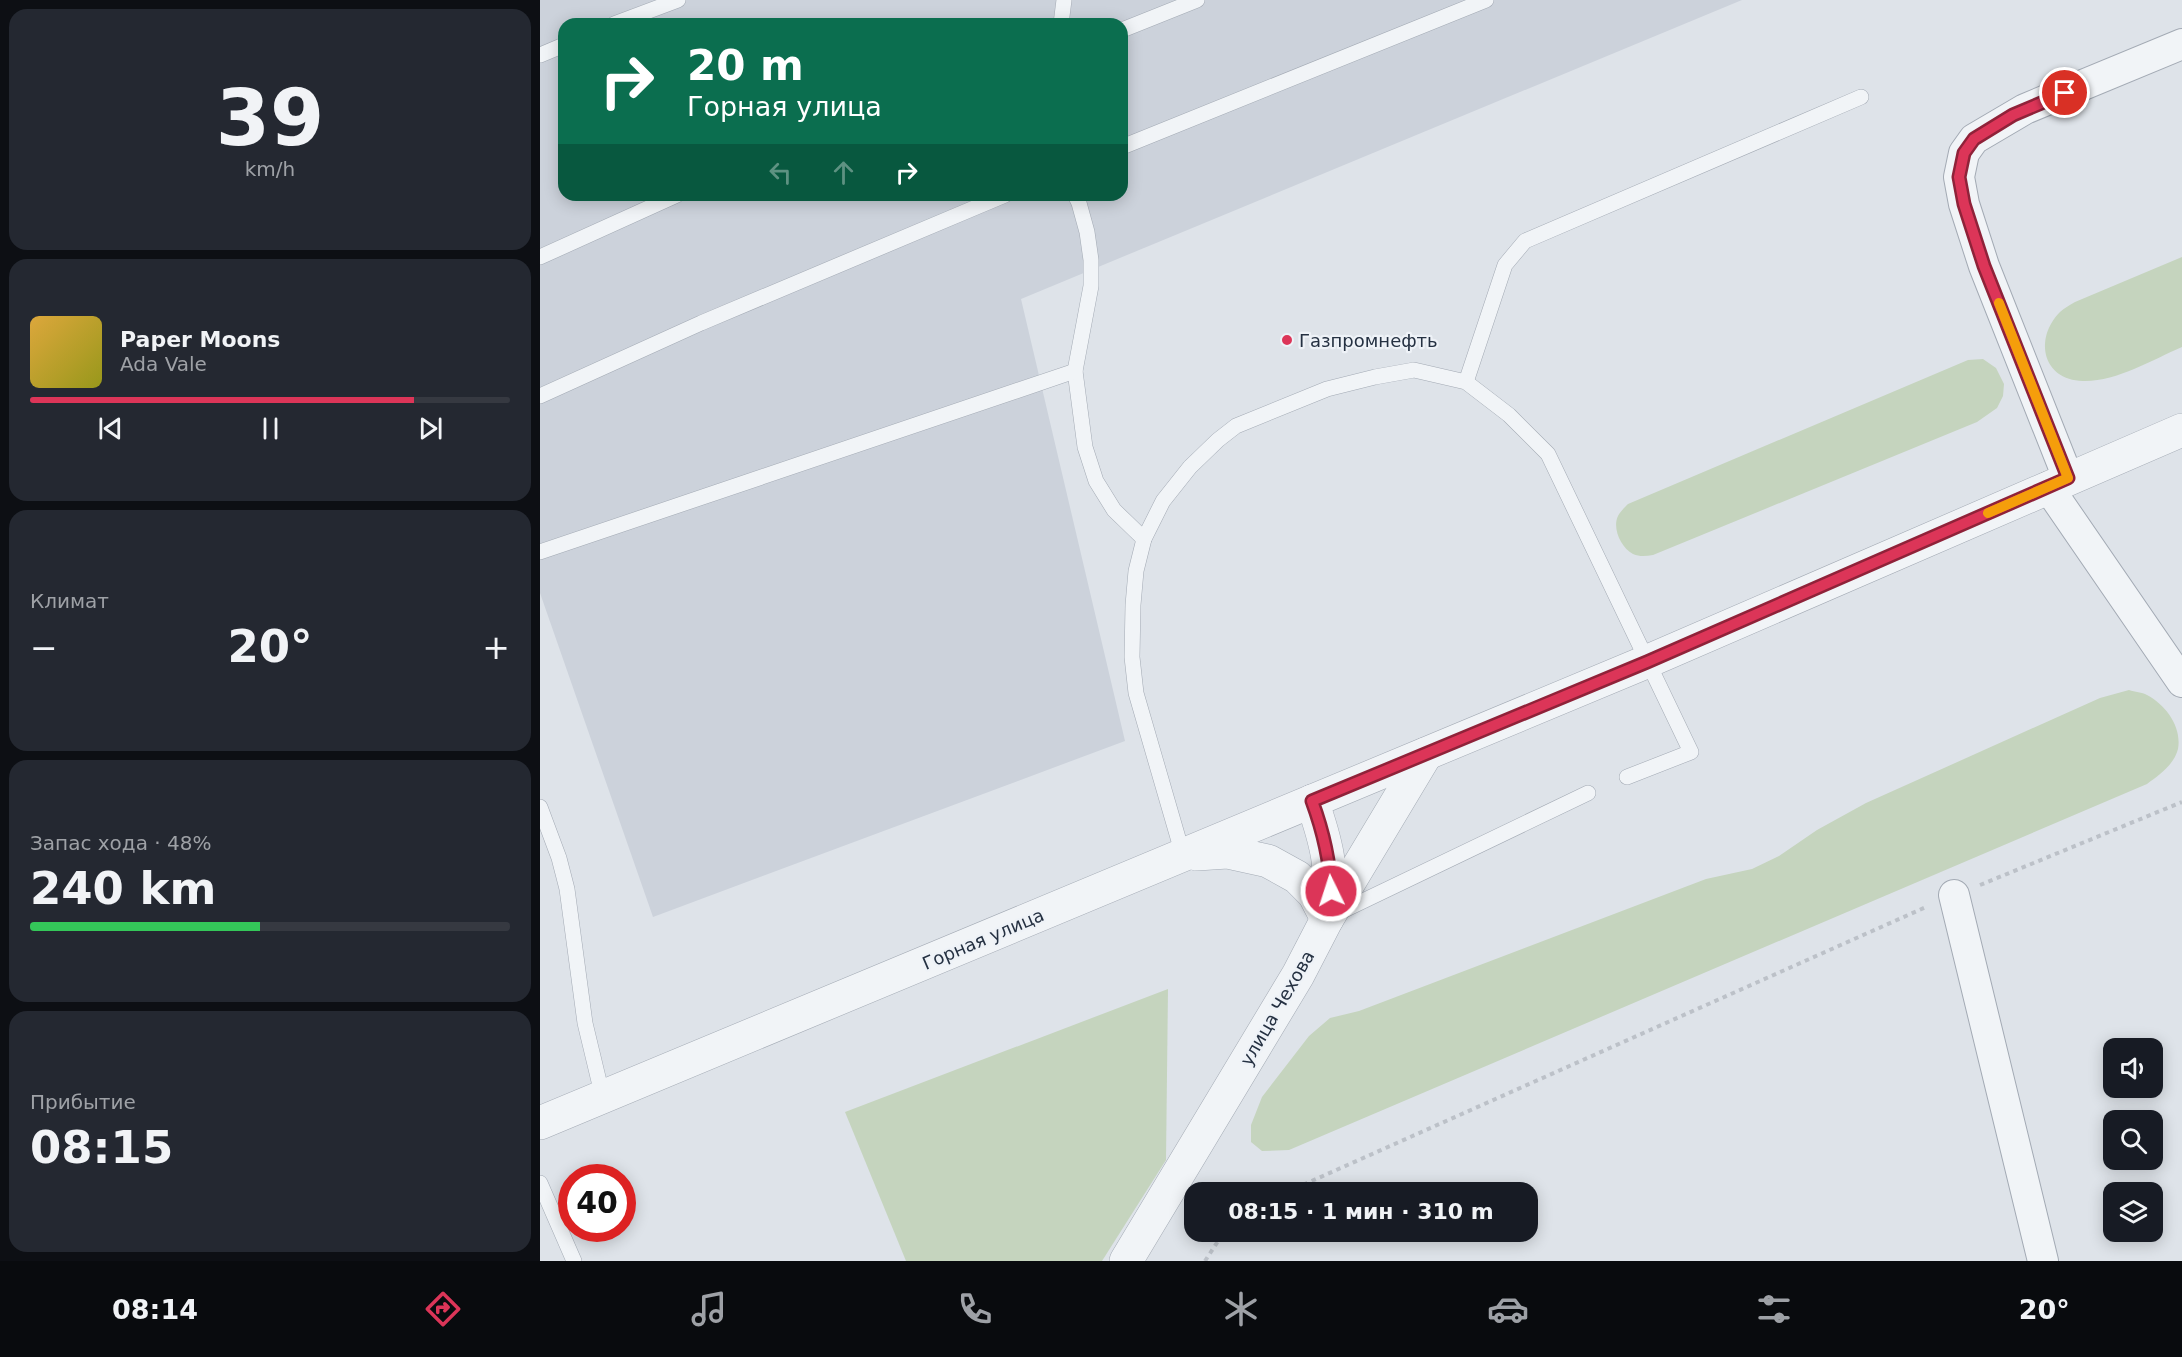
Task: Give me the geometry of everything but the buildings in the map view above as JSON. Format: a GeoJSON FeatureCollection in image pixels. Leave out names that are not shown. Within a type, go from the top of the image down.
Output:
{"type":"FeatureCollection","features":[{"type":"Feature","properties":{"kind":"street"},"geometry":{"type":"LineString","coordinates":[[2182,44],[2025,109],[1974,139],[1964,153],[1959,177],[1984,266],[2058,483],[2182,682]]}},
{"type":"Feature","properties":{"kind":"street","name":"Горная улица"},"geometry":{"type":"LineString","coordinates":[[540,1123],[1647,662],[2182,430]]}},
{"type":"Feature","properties":{"kind":"street","name":"улица Чехова"},"geometry":{"type":"LineString","coordinates":[[1126,1261],[1298,975],[1327,919],[1426,754]]}},
{"type":"Feature","properties":{"kind":"street"},"geometry":{"type":"LineString","coordinates":[[1312,801],[1330,866],[1331,891],[1327,919]]}},
{"type":"Feature","properties":{"kind":"street"},"geometry":{"type":"LineString","coordinates":[[1183,855],[1227,852],[1268,861],[1297,877],[1314,894],[1327,919]]}},
{"type":"Feature","properties":{"kind":"street"},"geometry":{"type":"LineString","coordinates":[[1954,895],[2043,1261]]}},
{"type":"Feature","properties":{"kind":"lane"},"geometry":{"type":"LineString","coordinates":[[630,18],[678,0]]}},
{"type":"Feature","properties":{"kind":"lane"},"geometry":{"type":"LineString","coordinates":[[1062,18],[1064,0]]}},
{"type":"Feature","properties":{"kind":"lane"},"geometry":{"type":"LineString","coordinates":[[1128,28],[1197,0]]}},
{"type":"Feature","properties":{"kind":"lane"},"geometry":{"type":"LineString","coordinates":[[1128,145],[1486,0]]}},
{"type":"Feature","properties":{"kind":"lane"},"geometry":{"type":"LineString","coordinates":[[540,55],[558,48]]}},
{"type":"Feature","properties":{"kind":"lane"},"geometry":{"type":"LineString","coordinates":[[1466,382],[1505,265],[1525,241],[1861,97]]}},
{"type":"Feature","properties":{"kind":"lane"},"geometry":{"type":"LineString","coordinates":[[540,257],[664,201]]}},
{"type":"Feature","properties":{"kind":"lane"},"geometry":{"type":"LineString","coordinates":[[540,396],[701,323],[991,201]]}},
{"type":"Feature","properties":{"kind":"lane"},"geometry":{"type":"LineString","coordinates":[[1077,201],[1087,232],[1091,286],[1075,371],[1085,447],[1096,481],[1114,510],[1144,539]]}},
{"type":"Feature","properties":{"kind":"lane"},"geometry":{"type":"LineString","coordinates":[[1183,855],[1137,693],[1132,657],[1136,571],[1144,539],[1163,501],[1190,467],[1236,426],[1327,389],[1414,370],[1466,382],[1509,415],[1548,454],[1690,752],[1627,777]]}},
{"type":"Feature","properties":{"kind":"lane"},"geometry":{"type":"LineString","coordinates":[[540,552],[1075,371]]}},
{"type":"Feature","properties":{"kind":"lane"},"geometry":{"type":"LineString","coordinates":[[1327,919],[1588,793]]}},
{"type":"Feature","properties":{"kind":"lane"},"geometry":{"type":"LineString","coordinates":[[540,807],[559,858],[567,889],[585,1023],[603,1098]]}},
{"type":"Feature","properties":{"kind":"lane"},"geometry":{"type":"LineString","coordinates":[[540,1183],[574,1261]]}},
{"type":"Feature","properties":{"kind":"path"},"geometry":{"type":"LineString","coordinates":[[1309,1182],[1954,895],[2182,802]]}},
{"type":"Feature","properties":{"kind":"path"},"geometry":{"type":"LineString","coordinates":[[1206,1261],[1218,1242]]}},
{"type":"Feature","properties":{"kind":"shaded area"},"geometry":{"type":"Polygon","coordinates":[[[540,0],[1742,0],[1021,299],[1125,741],[653,917],[540,593],[540,0]]]}},
{"type":"Feature","properties":{"kind":"green space"},"geometry":{"type":"Polygon","coordinates":[[[2182,257],[2182,347],[2121,374],[2095,380],[2069,379],[2051,366],[2046,356],[2047,334],[2052,322],[2062,311],[2075,302],[2182,257]]]}},
{"type":"Feature","properties":{"kind":"green space"},"geometry":{"type":"Polygon","coordinates":[[[1983,359],[1996,368],[2004,384],[2003,396],[1997,408],[1977,422],[1653,555],[1633,554],[1619,537],[1616,521],[1628,504],[1968,360],[1983,359]]]}},
{"type":"Feature","properties":{"kind":"green space"},"geometry":{"type":"Polygon","coordinates":[[[2129,690],[2154,699],[2171,718],[2178,733],[2178,749],[2173,760],[2166,769],[2147,784],[1289,1150],[1262,1151],[1251,1142],[1251,1125],[1262,1097],[1309,1036],[1330,1018],[1359,1011],[1706,879],[1752,869],[1779,856],[1817,830],[1866,803],[2100,698],[2129,690]]]}},
{"type":"Feature","properties":{"kind":"green space"},"geometry":{"type":"Polygon","coordinates":[[[1168,989],[1166,1160],[1102,1261],[906,1261],[845,1112],[1168,989]]]}},
{"type":"Feature","properties":{"kind":"slow traffic"},"geometry":{"type":"LineString","coordinates":[[1988,513],[2068,478],[1999,303]]}},
{"type":"Feature","properties":{"kind":"place","name":"Газпромнефть"},"geometry":{"type":"Point","coordinates":[1287,340]}},
{"type":"Feature","properties":{"kind":"route"},"geometry":{"type":"LineString","coordinates":[[1331,891],[1330,866],[1312,801],[1647,662],[2068,478],[1984,266],[1964,204],[1959,177],[1964,153],[1974,139],[2013,115],[2065,93]]}}]}
